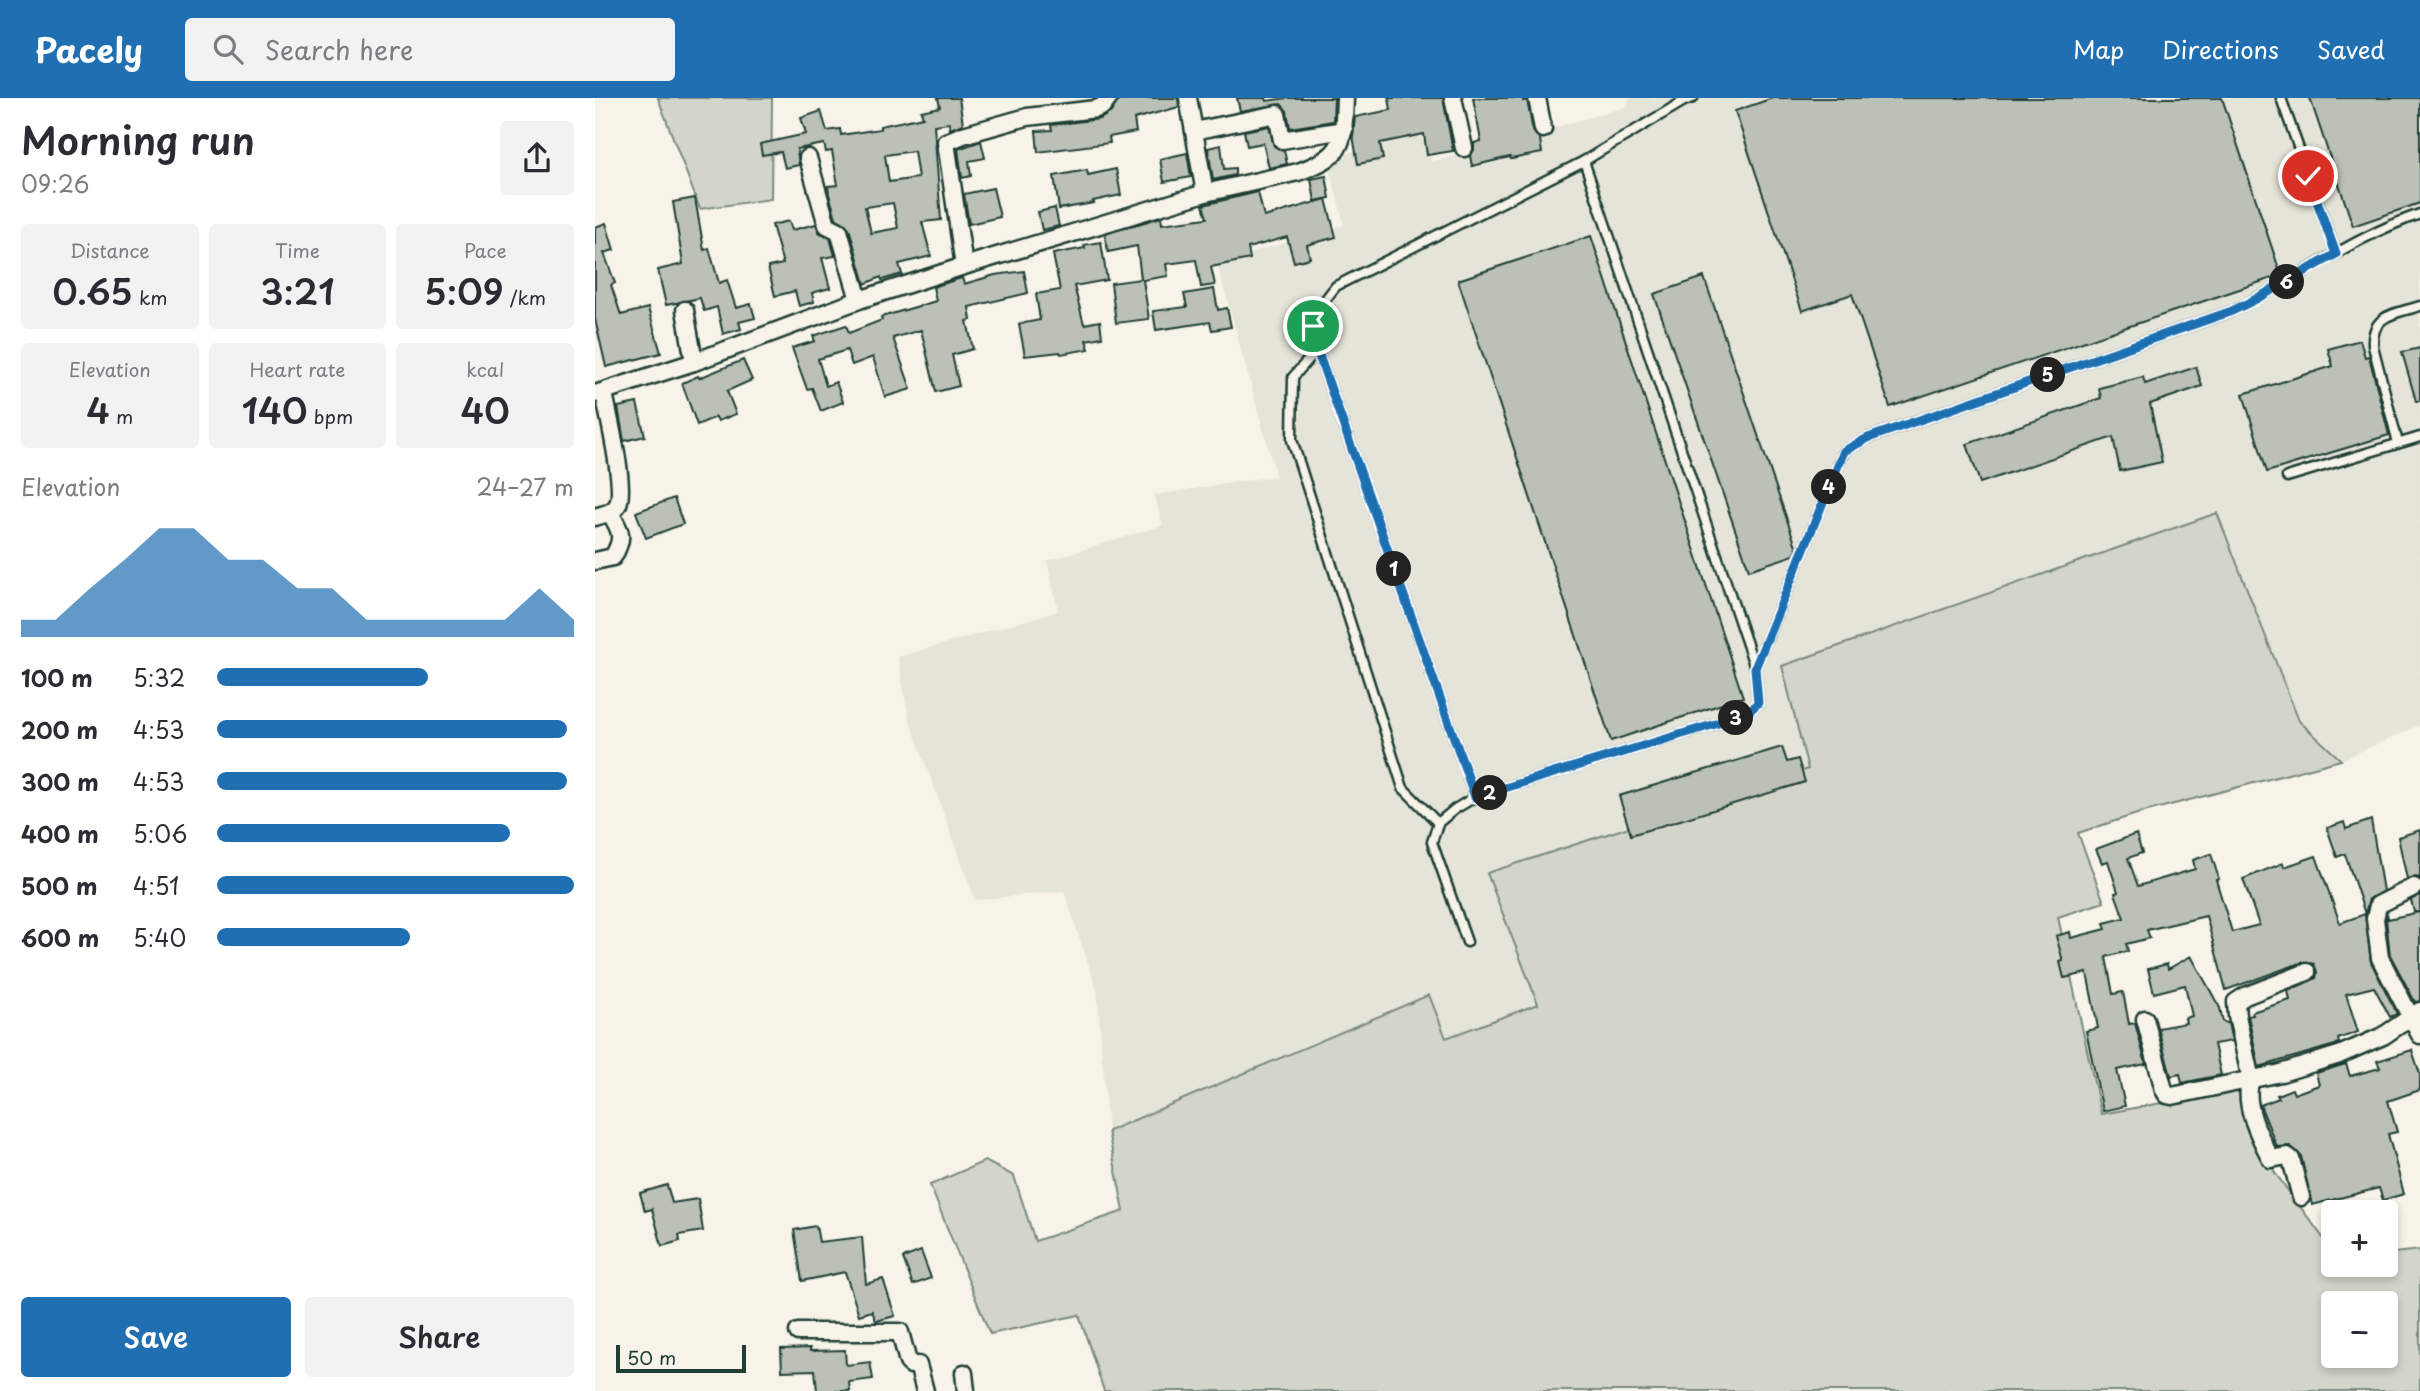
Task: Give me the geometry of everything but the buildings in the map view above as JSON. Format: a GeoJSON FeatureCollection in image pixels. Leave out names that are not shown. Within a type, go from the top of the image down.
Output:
{"type":"FeatureCollection","features":[{"type":"Feature","properties":{"kind":"street"},"geometry":{"type":"LineString","coordinates":[[964,266],[946,142],[1027,117],[1095,109],[1103,106],[1109,98]]}},
{"type":"Feature","properties":{"kind":"street"},"geometry":{"type":"LineString","coordinates":[[1188,98],[1205,193]]}},
{"type":"Feature","properties":{"kind":"street"},"geometry":{"type":"LineString","coordinates":[[595,561],[613,557],[621,543],[619,528],[602,515],[618,506],[621,489],[600,393],[694,362],[859,300],[964,266],[1205,193],[1299,173],[1335,154],[1344,130],[1345,98]]}},
{"type":"Feature","properties":{"kind":"street"},"geometry":{"type":"LineString","coordinates":[[1453,98],[1464,148]]}},
{"type":"Feature","properties":{"kind":"street"},"geometry":{"type":"LineString","coordinates":[[1537,98],[1543,128]]}},
{"type":"Feature","properties":{"kind":"street"},"geometry":{"type":"LineString","coordinates":[[1194,131],[1277,114],[1282,140],[1344,130]]}},
{"type":"Feature","properties":{"kind":"street"},"geometry":{"type":"LineString","coordinates":[[808,158],[827,225],[839,232],[859,300]]}},
{"type":"Feature","properties":{"kind":"street"},"geometry":{"type":"LineString","coordinates":[[685,310],[694,362]]}},
{"type":"Feature","properties":{"kind":"street"},"geometry":{"type":"LineString","coordinates":[[2414,887],[2378,905],[2375,919],[2380,958],[2386,972],[2416,1013],[2420,1035]]}},
{"type":"Feature","properties":{"kind":"street"},"geometry":{"type":"LineString","coordinates":[[2301,1197],[2291,1159],[2287,1156],[2273,1160],[2269,1156],[2247,1102],[2247,1090],[2251,1080],[2236,1002],[2307,972]]}},
{"type":"Feature","properties":{"kind":"street"},"geometry":{"type":"LineString","coordinates":[[2145,1019],[2167,1095],[2172,1096],[2281,1073],[2339,1055],[2383,1036],[2416,1013]]}},
{"type":"Feature","properties":{"kind":"street"},"geometry":{"type":"LineString","coordinates":[[798,1332],[899,1332],[908,1362],[918,1365],[925,1391]]}},
{"type":"Feature","properties":{"kind":"street"},"geometry":{"type":"LineString","coordinates":[[964,1373],[967,1391]]}},
{"type":"Feature","properties":{"kind":"lane"},"geometry":{"type":"LineString","coordinates":[[2281,98],[2336,254]]}},
{"type":"Feature","properties":{"kind":"lane"},"geometry":{"type":"LineString","coordinates":[[1475,797],[1317,350],[1313,326],[1319,307],[1336,286],[1584,160],[1686,99]]}},
{"type":"Feature","properties":{"kind":"lane"},"geometry":{"type":"LineString","coordinates":[[1467,942],[1432,842],[1439,822],[1475,797],[1745,715],[1758,703],[1755,668],[1584,160]]}},
{"type":"Feature","properties":{"kind":"lane"},"geometry":{"type":"LineString","coordinates":[[1755,668],[1844,451],[1868,438],[2232,311],[2336,254],[2420,214]]}},
{"type":"Feature","properties":{"kind":"lane"},"geometry":{"type":"LineString","coordinates":[[2398,443],[2372,346],[2372,333],[2375,324],[2385,317],[2420,306]]}},
{"type":"Feature","properties":{"kind":"lane"},"geometry":{"type":"LineString","coordinates":[[1317,350],[1293,377],[1292,440],[1403,788],[1439,822]]}},
{"type":"Feature","properties":{"kind":"lane"},"geometry":{"type":"LineString","coordinates":[[2287,477],[2420,437]]}},
{"type":"Feature","properties":{"kind":"shaded area"},"geometry":{"type":"Polygon","coordinates":[[[658,98],[772,98],[771,199],[700,209],[658,98]]]}},
{"type":"Feature","properties":{"kind":"shaded area"},"geometry":{"type":"Polygon","coordinates":[[[1629,98],[2420,98],[2420,725],[2341,760],[2299,721],[2216,514],[1783,666],[1808,769],[1487,873],[1539,1003],[1446,1038],[1429,995],[1108,1131],[1097,990],[1064,891],[975,900],[909,718],[898,657],[1058,611],[1047,561],[1163,525],[1154,495],[1276,476],[1217,263],[1344,225],[1328,161],[1419,126],[1432,162],[1626,107],[1629,98]]]}},
{"type":"Feature","properties":{"kind":"shaded area"},"geometry":{"type":"Polygon","coordinates":[[[2217,513],[2299,721],[2341,760],[2140,813],[2078,833],[2104,902],[2058,917],[2101,1114],[2239,1089],[2275,1173],[2321,1235],[2321,1277],[2398,1277],[2398,1253],[2420,1250],[2420,1391],[1104,1391],[1079,1315],[990,1334],[930,1185],[985,1161],[1014,1176],[1035,1241],[1124,1211],[1108,1131],[1429,995],[1446,1038],[1538,1004],[1487,873],[1808,769],[1782,666],[2217,513]]]}},
{"type":"Feature","properties":{"kind":"route"},"geometry":{"type":"LineString","coordinates":[[1313,326],[1317,350],[1475,797],[1745,715],[1758,703],[1755,668],[1844,451],[1868,438],[2232,311],[2336,254],[2308,176]]}}]}
